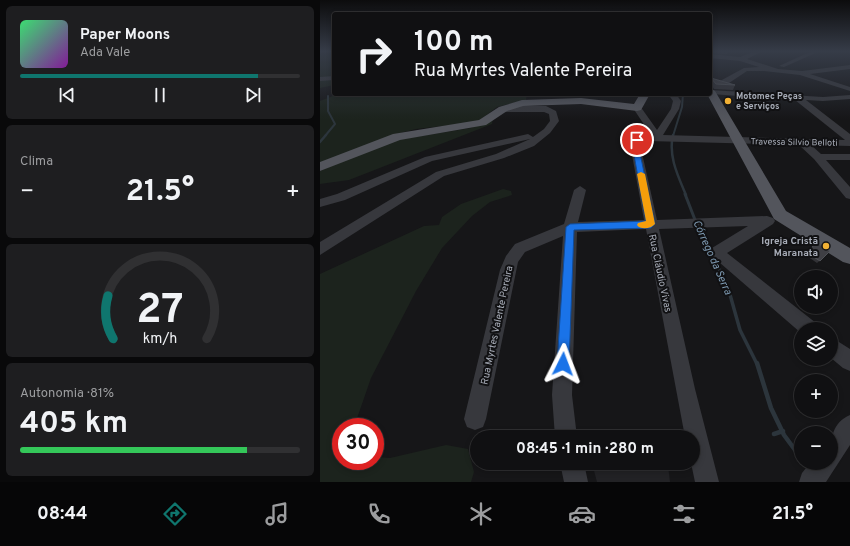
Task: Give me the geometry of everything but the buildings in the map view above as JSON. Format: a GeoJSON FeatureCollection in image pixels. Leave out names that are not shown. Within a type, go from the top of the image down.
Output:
{"type":"FeatureCollection","features":[{"type":"Feature","properties":{"kind":"main road"},"geometry":{"type":"LineString","coordinates":[[715,87],[738,141],[774,218],[850,257]]}},
{"type":"Feature","properties":{"kind":"main road"},"geometry":{"type":"LineString","coordinates":[[320,167],[398,137],[482,123],[503,109],[522,103],[565,100],[637,108],[644,96]]}},
{"type":"Feature","properties":{"kind":"street"},"geometry":{"type":"LineString","coordinates":[[715,87],[738,73]]}},
{"type":"Feature","properties":{"kind":"street"},"geometry":{"type":"LineString","coordinates":[[807,73],[850,89]]}},
{"type":"Feature","properties":{"kind":"street"},"geometry":{"type":"LineString","coordinates":[[826,73],[834,74]]}},
{"type":"Feature","properties":{"kind":"street"},"geometry":{"type":"LineString","coordinates":[[320,79],[332,78]]}},
{"type":"Feature","properties":{"kind":"street"},"geometry":{"type":"LineString","coordinates":[[715,87],[750,93],[778,93],[797,97],[823,99],[850,97]]}},
{"type":"Feature","properties":{"kind":"street"},"geometry":{"type":"LineString","coordinates":[[715,87],[760,94]]}},
{"type":"Feature","properties":{"kind":"street"},"geometry":{"type":"LineString","coordinates":[[750,93],[752,99],[783,101],[778,93]]}},
{"type":"Feature","properties":{"kind":"street"},"geometry":{"type":"LineString","coordinates":[[637,108],[665,138],[677,101],[673,96]]}},
{"type":"Feature","properties":{"kind":"street"},"geometry":{"type":"LineString","coordinates":[[797,97],[850,139]]}},
{"type":"Feature","properties":{"kind":"street"},"geometry":{"type":"LineString","coordinates":[[320,249],[440,174],[500,156],[530,144],[547,131],[555,121],[555,117],[550,111],[539,109],[503,109]]}},
{"type":"Feature","properties":{"kind":"street"},"geometry":{"type":"LineString","coordinates":[[320,203],[341,197],[430,159],[498,144],[547,131]]}},
{"type":"Feature","properties":{"kind":"street","name":"Rua Cláudio Vivas"},"geometry":{"type":"LineString","coordinates":[[707,482],[685,388],[635,144],[641,139],[665,138],[738,141]]}},
{"type":"Feature","properties":{"kind":"street","name":"Travessa Silvio Belloti"},"geometry":{"type":"LineString","coordinates":[[738,141],[850,143]]}},
{"type":"Feature","properties":{"kind":"street"},"geometry":{"type":"LineString","coordinates":[[803,143],[818,157],[850,195]]}},
{"type":"Feature","properties":{"kind":"street"},"geometry":{"type":"LineString","coordinates":[[818,157],[850,157]]}},
{"type":"Feature","properties":{"kind":"street"},"geometry":{"type":"LineString","coordinates":[[565,430],[562,395],[570,227],[580,190]]}},
{"type":"Feature","properties":{"kind":"street"},"geometry":{"type":"LineString","coordinates":[[774,218],[717,252],[801,322]]}},
{"type":"Feature","properties":{"kind":"street","name":"Rua Myrtes Valente Pereira"},"geometry":{"type":"LineString","coordinates":[[475,419],[510,260],[520,248],[570,227],[697,223],[774,218]]}},
{"type":"Feature","properties":{"kind":"street"},"geometry":{"type":"LineString","coordinates":[[838,352],[850,361]]}},
{"type":"Feature","properties":{"kind":"street"},"geometry":{"type":"LineString","coordinates":[[838,444],[850,426]]}},
{"type":"Feature","properties":{"kind":"street"},"geometry":{"type":"LineString","coordinates":[[573,470],[576,482]]}},
{"type":"Feature","properties":{"kind":"shaded area"},"geometry":{"type":"Polygon","coordinates":[[[320,73],[332,73],[332,85],[320,88],[320,73]]]}},
{"type":"Feature","properties":{"kind":"shaded area"},"geometry":{"type":"Polygon","coordinates":[[[333,96],[527,96],[526,100],[497,107],[480,120],[470,123],[416,129],[393,135],[320,165],[320,101],[333,96]]]}},
{"type":"Feature","properties":{"kind":"shaded area"},"geometry":{"type":"Polygon","coordinates":[[[493,118],[492,124],[349,180],[320,184],[320,171],[390,141],[471,128],[493,118]]]}},
{"type":"Feature","properties":{"kind":"shaded area"},"geometry":{"type":"Polygon","coordinates":[[[503,189],[511,191],[512,195],[490,202],[472,216],[442,248],[416,291],[371,378],[357,418],[332,418],[332,470],[384,470],[384,458],[390,458],[446,445],[468,449],[470,457],[470,470],[473,470],[474,472],[471,482],[320,482],[320,274],[424,226],[439,225],[442,217],[461,204],[503,189]]]}},
{"type":"Feature","properties":{"kind":"shaded area"},"geometry":{"type":"Polygon","coordinates":[[[594,470],[669,470],[670,482],[597,482],[594,470]]]}},
{"type":"Feature","properties":{"kind":"waterway"},"geometry":{"type":"LineString","coordinates":[[325,136],[335,124],[328,111],[328,96]]}},
{"type":"Feature","properties":{"kind":"waterway","name":"Córrego da Serra"},"geometry":{"type":"LineString","coordinates":[[673,136],[682,107],[683,96]]}},
{"type":"Feature","properties":{"kind":"waterway"},"geometry":{"type":"LineString","coordinates":[[320,142],[326,135]]}},
{"type":"Feature","properties":{"kind":"waterway","name":"Córrego da Serra"},"geometry":{"type":"LineString","coordinates":[[673,135],[673,158],[686,195]]}},
{"type":"Feature","properties":{"kind":"waterway","name":"Córrego da Serra"},"geometry":{"type":"LineString","coordinates":[[685,194],[704,243],[719,270]]}},
{"type":"Feature","properties":{"kind":"waterway","name":"Córrego da Serra"},"geometry":{"type":"LineString","coordinates":[[719,269],[727,284],[740,330],[757,364]]}},
{"type":"Feature","properties":{"kind":"waterway","name":"Córrego da Serra"},"geometry":{"type":"LineString","coordinates":[[757,363],[771,408],[782,431]]}},
{"type":"Feature","properties":{"kind":"waterway"},"geometry":{"type":"LineString","coordinates":[[774,434],[782,431]]}},
{"type":"Feature","properties":{"kind":"waterway","name":"Córrego da Serra"},"geometry":{"type":"LineString","coordinates":[[782,431],[794,449]]}},
{"type":"Feature","properties":{"kind":"slow traffic"},"geometry":{"type":"LineString","coordinates":[[641,174],[651,224],[641,225]]}},
{"type":"Feature","properties":{"kind":"place","name":"Motomec Peças e Serviços"},"geometry":{"type":"Point","coordinates":[728,101]}},
{"type":"Feature","properties":{"kind":"place","name":"Igreja Cristã Maranata"},"geometry":{"type":"Point","coordinates":[826,246]}},
{"type":"Feature","properties":{"kind":"route"},"geometry":{"type":"LineString","coordinates":[[563,364],[570,227],[651,224],[635,144],[637,140]]}}]}
